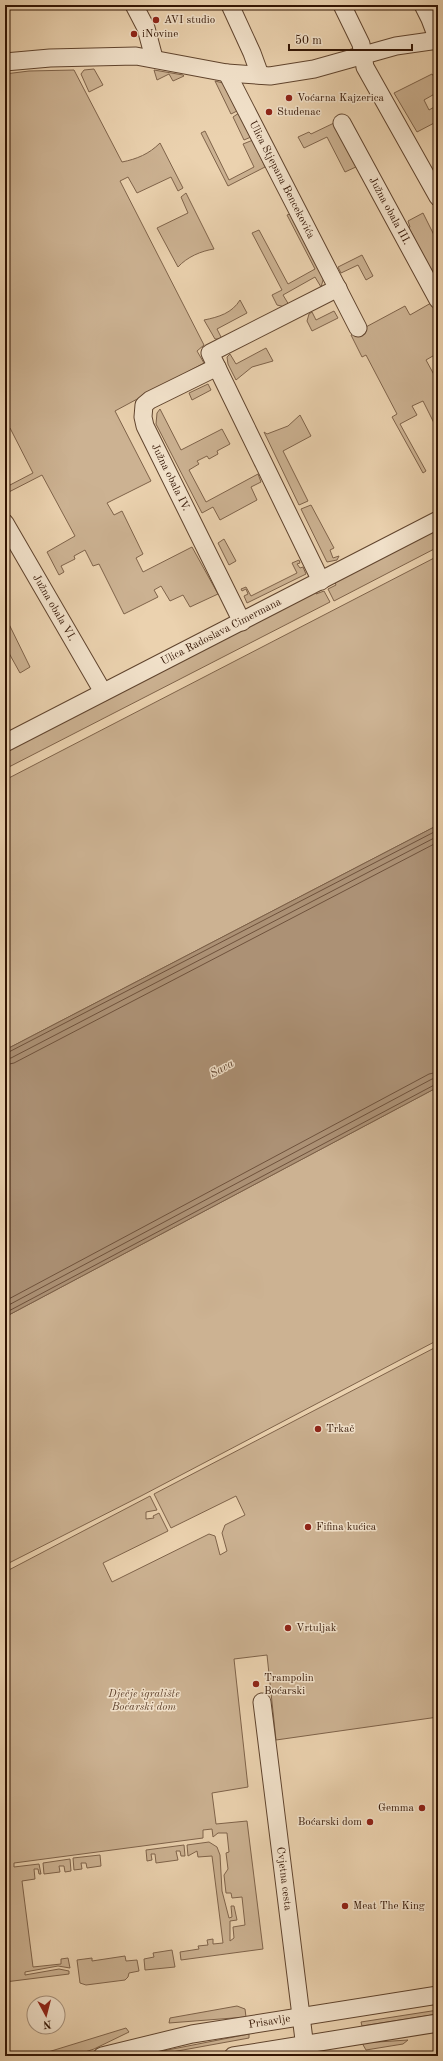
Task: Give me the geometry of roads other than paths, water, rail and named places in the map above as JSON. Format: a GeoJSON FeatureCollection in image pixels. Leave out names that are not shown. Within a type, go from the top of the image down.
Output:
{"type":"FeatureCollection","features":[{"type":"Feature","properties":{"kind":"street"},"geometry":{"type":"LineString","coordinates":[[134,5],[146,28],[154,58]]}},
{"type":"Feature","properties":{"kind":"street"},"geometry":{"type":"LineString","coordinates":[[230,5],[252,53],[260,75]]}},
{"type":"Feature","properties":{"kind":"street"},"geometry":{"type":"LineString","coordinates":[[342,5],[361,44],[365,67],[438,197]]}},
{"type":"Feature","properties":{"kind":"street"},"geometry":{"type":"LineString","coordinates":[[6,60],[128,56],[154,58],[227,73],[260,75],[297,73],[396,46],[438,40],[423,5]]}},
{"type":"Feature","properties":{"kind":"street","name":"Ulica Stjepana Bencekovića"},"geometry":{"type":"LineString","coordinates":[[227,73],[358,328]]}},
{"type":"Feature","properties":{"kind":"street","name":"Južna obala III."},"geometry":{"type":"LineString","coordinates":[[342,123],[438,300]]}},
{"type":"Feature","properties":{"kind":"street"},"geometry":{"type":"LineString","coordinates":[[321,581],[214,360],[338,288]]}},
{"type":"Feature","properties":{"kind":"street","name":"Južna obala IV."},"geometry":{"type":"LineString","coordinates":[[214,360],[150,400],[144,405],[143,418],[242,622]]}},
{"type":"Feature","properties":{"kind":"street","name":"Ulica Radoslava Cimermana"},"geometry":{"type":"LineString","coordinates":[[5,743],[438,520]]}},
{"type":"Feature","properties":{"kind":"street","name":"Južna obala VI."},"geometry":{"type":"LineString","coordinates":[[5,523],[103,692]]}},
{"type":"Feature","properties":{"kind":"street","name":"Cvjetna cesta"},"geometry":{"type":"LineString","coordinates":[[262,1702],[306,2050]]}},
{"type":"Feature","properties":{"kind":"street","name":"Prisavlje"},"geometry":{"type":"LineString","coordinates":[[102,2056],[192,2034],[438,1995]]}},
{"type":"Feature","properties":{"kind":"street"},"geometry":{"type":"LineString","coordinates":[[233,2056],[306,2050],[438,2023]]}},
{"type":"Feature","properties":{"kind":"water","name":"Sava"},"geometry":{"type":"Polygon","coordinates":[[[438,825],[438,1087],[5,1317],[5,1050],[438,825]]]}},
{"type":"Feature","properties":{"kind":"place","name":"AVI studio"},"geometry":{"type":"Point","coordinates":[156,20]}},
{"type":"Feature","properties":{"kind":"place","name":"iNovine"},"geometry":{"type":"Point","coordinates":[134,34]}},
{"type":"Feature","properties":{"kind":"place","name":"Voćarna Kajzerica"},"geometry":{"type":"Point","coordinates":[289,98]}},
{"type":"Feature","properties":{"kind":"place","name":"Studenac"},"geometry":{"type":"Point","coordinates":[269,112]}},
{"type":"Feature","properties":{"kind":"place","name":"Trkač"},"geometry":{"type":"Point","coordinates":[318,1429]}},
{"type":"Feature","properties":{"kind":"place","name":"Fifina kućica"},"geometry":{"type":"Point","coordinates":[308,1527]}},
{"type":"Feature","properties":{"kind":"place","name":"Vrtuljak"},"geometry":{"type":"Point","coordinates":[288,1628]}},
{"type":"Feature","properties":{"kind":"place","name":"Trampolin Boćarski"},"geometry":{"type":"Point","coordinates":[256,1684]}},
{"type":"Feature","properties":{"kind":"place","name":"Gemma"},"geometry":{"type":"Point","coordinates":[422,1808]}},
{"type":"Feature","properties":{"kind":"place","name":"Boćarski dom"},"geometry":{"type":"Point","coordinates":[370,1822]}},
{"type":"Feature","properties":{"kind":"place","name":"Meat The King"},"geometry":{"type":"Point","coordinates":[345,1906]}},
{"type":"Feature","properties":{"kind":"park label","name":"Dječje igralište Boćarski dom"},"geometry":{"type":"Point","coordinates":[144,1700]}}]}
